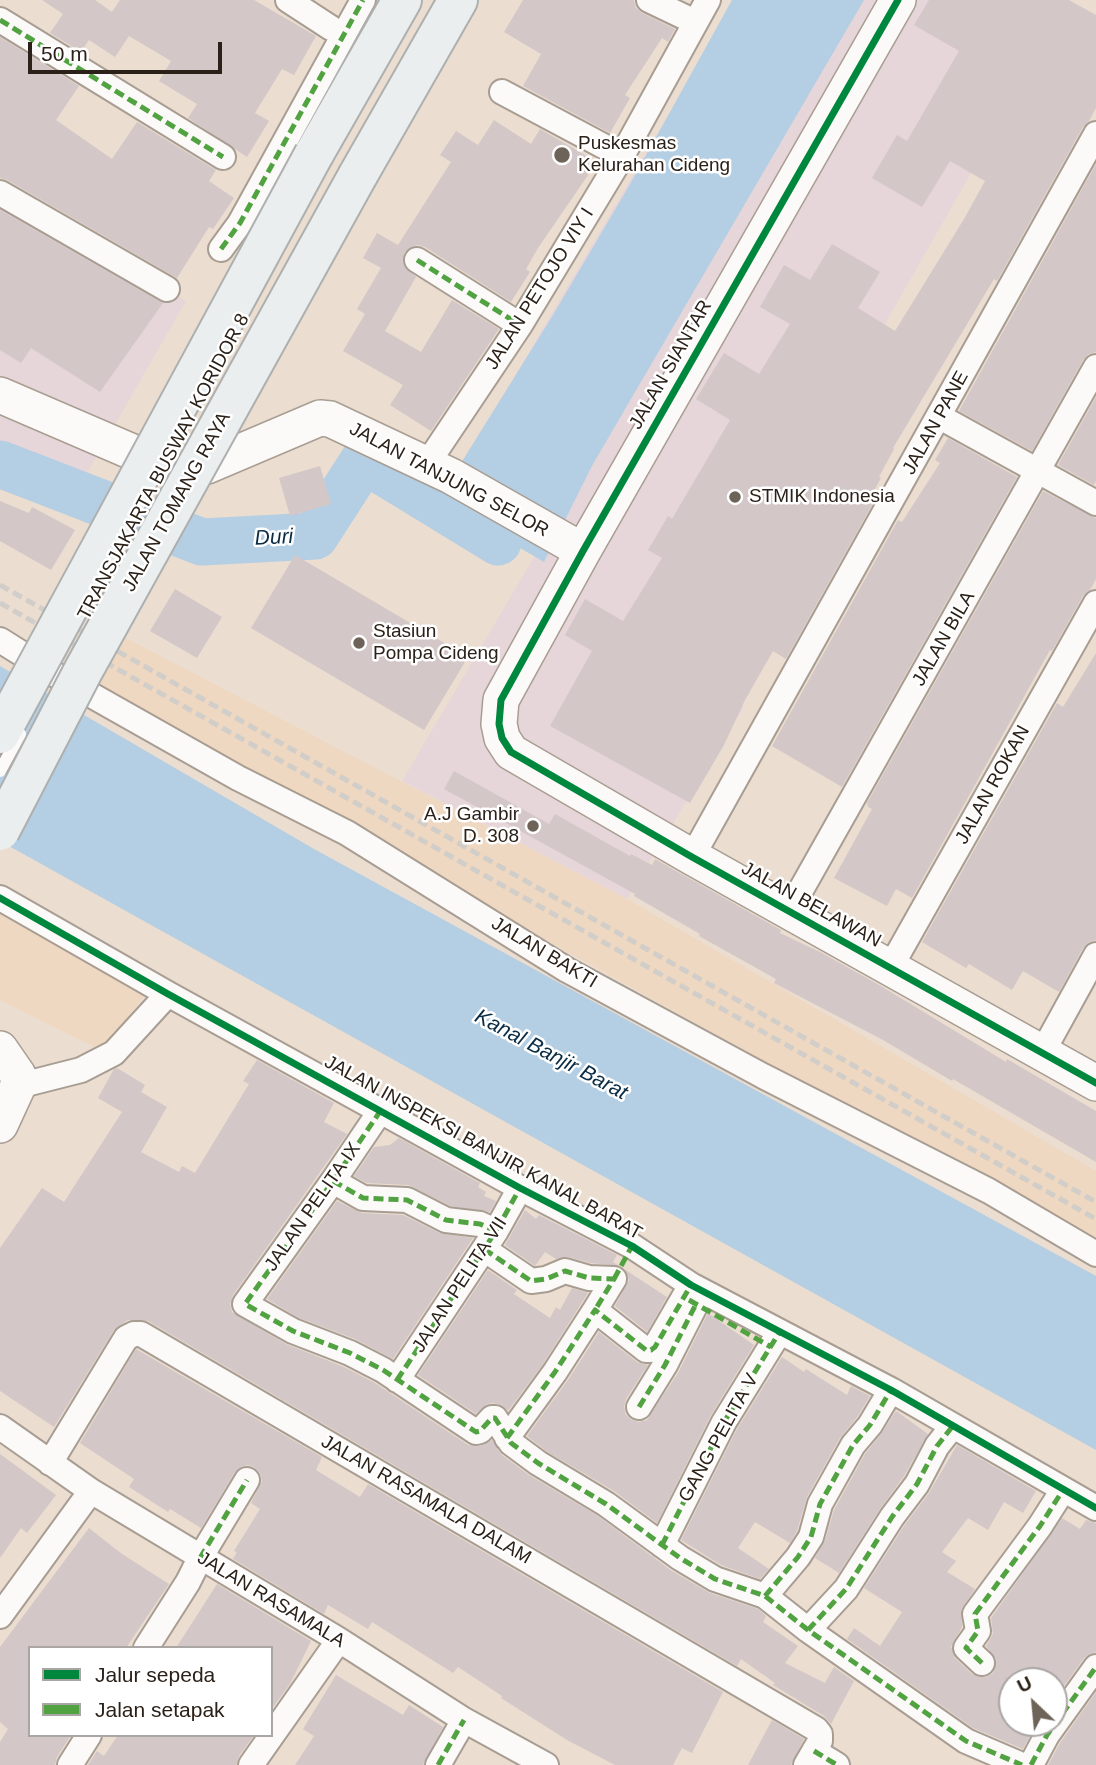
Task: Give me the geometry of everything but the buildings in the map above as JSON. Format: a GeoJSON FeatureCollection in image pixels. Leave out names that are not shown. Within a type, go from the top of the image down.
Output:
{"type":"FeatureCollection","features":[{"type":"Feature","properties":{"kind":"main road"},"geometry":{"type":"LineString","coordinates":[[13,728],[314,153],[402,0]]}},
{"type":"Feature","properties":{"kind":"main road","name":"JALAN TOMANG RAYA"},"geometry":{"type":"LineString","coordinates":[[0,831],[90,659],[458,0]]}},
{"type":"Feature","properties":{"kind":"street"},"geometry":{"type":"LineString","coordinates":[[288,0],[331,28]]}},
{"type":"Feature","properties":{"kind":"street"},"geometry":{"type":"LineString","coordinates":[[221,249],[240,223],[363,0]]}},
{"type":"Feature","properties":{"kind":"street"},"geometry":{"type":"LineString","coordinates":[[649,0],[695,22]]}},
{"type":"Feature","properties":{"kind":"street","name":"JALAN PETOJO VIY I"},"geometry":{"type":"LineString","coordinates":[[439,470],[520,326],[622,156],[708,0]]}},
{"type":"Feature","properties":{"kind":"street","name":"JALAN SIANTAR"},"geometry":{"type":"LineString","coordinates":[[511,752],[502,738],[499,724],[501,700],[578,548],[898,0]]}},
{"type":"Feature","properties":{"kind":"street"},"geometry":{"type":"LineString","coordinates":[[0,20],[223,157]]}},
{"type":"Feature","properties":{"kind":"street"},"geometry":{"type":"LineString","coordinates":[[502,92],[622,156]]}},
{"type":"Feature","properties":{"kind":"street","name":"JALAN PANE"},"geometry":{"type":"LineString","coordinates":[[692,857],[1096,134]]}},
{"type":"Feature","properties":{"kind":"street"},"geometry":{"type":"LineString","coordinates":[[0,193],[167,289]]}},
{"type":"Feature","properties":{"kind":"street"},"geometry":{"type":"LineString","coordinates":[[417,260],[520,326]]}},
{"type":"Feature","properties":{"kind":"street","name":"JALAN BILA"},"geometry":{"type":"LineString","coordinates":[[789,911],[1096,367]]}},
{"type":"Feature","properties":{"kind":"street","name":"JALAN TANJUNG SELOR"},"geometry":{"type":"LineString","coordinates":[[0,395],[151,460],[178,468],[207,466],[320,418],[330,419],[439,470],[578,548]]}},
{"type":"Feature","properties":{"kind":"street"},"geometry":{"type":"LineString","coordinates":[[940,417],[1096,503]]}},
{"type":"Feature","properties":{"kind":"street","name":"JALAN ROKAN"},"geometry":{"type":"LineString","coordinates":[[890,968],[1096,603]]}},
{"type":"Feature","properties":{"kind":"street","name":"JALAN BAKTI"},"geometry":{"type":"LineString","coordinates":[[0,640],[54,674],[238,778],[347,833],[567,970],[764,1076],[989,1191],[1096,1254]]}},
{"type":"Feature","properties":{"kind":"street","name":"JALAN BELAWAN"},"geometry":{"type":"LineString","coordinates":[[511,752],[692,857],[1096,1083]]}},
{"type":"Feature","properties":{"kind":"street","name":"JALAN INSPEKSI BANJIR KANAL BARAT"},"geometry":{"type":"LineString","coordinates":[[0,898],[520,1188],[632,1246],[690,1296],[775,1340],[891,1390],[1096,1508]]}},
{"type":"Feature","properties":{"kind":"street"},"geometry":{"type":"LineString","coordinates":[[1042,1053],[1096,955]]}},
{"type":"Feature","properties":{"kind":"street"},"geometry":{"type":"LineString","coordinates":[[18,1086],[81,1070],[114,1053],[168,994]]}},
{"type":"Feature","properties":{"kind":"street"},"geometry":{"type":"LineString","coordinates":[[0,1049],[18,1075],[18,1086],[0,1125]]}},
{"type":"Feature","properties":{"kind":"street","name":"JALAN PELITA IX"},"geometry":{"type":"LineString","coordinates":[[381,1110],[245,1304],[293,1331],[350,1353],[397,1380]]}},
{"type":"Feature","properties":{"kind":"street"},"geometry":{"type":"LineString","coordinates":[[333,1181],[363,1198],[407,1200],[439,1218],[480,1224],[490,1240],[531,1280],[547,1279],[565,1272],[589,1278],[614,1279]]}},
{"type":"Feature","properties":{"kind":"street","name":"JALAN PELITA VII"},"geometry":{"type":"LineString","coordinates":[[397,1380],[490,1240],[520,1188]]}},
{"type":"Feature","properties":{"kind":"street"},"geometry":{"type":"LineString","coordinates":[[508,1438],[555,1372],[632,1246]]}},
{"type":"Feature","properties":{"kind":"street"},"geometry":{"type":"LineString","coordinates":[[595,1310],[646,1350],[651,1350],[690,1296]]}},
{"type":"Feature","properties":{"kind":"street"},"geometry":{"type":"LineString","coordinates":[[639,1407],[665,1365],[690,1296]]}},
{"type":"Feature","properties":{"kind":"street","name":"JALAN RASAMALA DALAM"},"geometry":{"type":"LineString","coordinates":[[50,1463],[126,1338],[141,1334],[816,1729],[820,1734],[820,1741],[810,1758]]}},
{"type":"Feature","properties":{"kind":"street","name":"GANG PELITA V"},"geometry":{"type":"LineString","coordinates":[[662,1545],[724,1423],[775,1340]]}},
{"type":"Feature","properties":{"kind":"street"},"geometry":{"type":"LineString","coordinates":[[397,1380],[476,1432],[494,1417],[508,1438],[538,1463],[607,1504],[662,1545],[715,1579],[765,1596],[966,1741],[1022,1765]]}},
{"type":"Feature","properties":{"kind":"street"},"geometry":{"type":"LineString","coordinates":[[765,1596],[811,1537],[820,1504],[853,1445],[870,1425],[891,1390]]}},
{"type":"Feature","properties":{"kind":"street","name":"JALAN RASAMALA"},"geometry":{"type":"LineString","coordinates":[[0,1427],[91,1491],[339,1640],[464,1720],[546,1765]]}},
{"type":"Feature","properties":{"kind":"street"},"geometry":{"type":"LineString","coordinates":[[808,1629],[846,1589],[916,1484],[937,1446],[952,1427]]}},
{"type":"Feature","properties":{"kind":"street"},"geometry":{"type":"LineString","coordinates":[[147,1646],[247,1480]]}},
{"type":"Feature","properties":{"kind":"street"},"geometry":{"type":"LineString","coordinates":[[982,1663],[966,1648],[978,1631],[975,1614],[1063,1490]]}},
{"type":"Feature","properties":{"kind":"street"},"geometry":{"type":"LineString","coordinates":[[0,1616],[91,1491]]}},
{"type":"Feature","properties":{"kind":"street"},"geometry":{"type":"LineString","coordinates":[[273,1734],[339,1640]]}},
{"type":"Feature","properties":{"kind":"street"},"geometry":{"type":"LineString","coordinates":[[1031,1765],[1047,1735],[1096,1667]]}},
{"type":"Feature","properties":{"kind":"street"},"geometry":{"type":"LineString","coordinates":[[438,1765],[464,1720]]}},
{"type":"Feature","properties":{"kind":"street"},"geometry":{"type":"LineString","coordinates":[[70,1765],[88,1737]]}},
{"type":"Feature","properties":{"kind":"street"},"geometry":{"type":"LineString","coordinates":[[251,1765],[271,1737]]}},
{"type":"Feature","properties":{"kind":"street"},"geometry":{"type":"LineString","coordinates":[[810,1758],[837,1765]]}},
{"type":"Feature","properties":{"kind":"lane","name":"TRANSJAKARTA BUSWAY KORIDOR 8"},"geometry":{"type":"LineString","coordinates":[[0,805],[75,661],[253,337]]}},
{"type":"Feature","properties":{"kind":"lane","name":"TRANSJAKARTA BUSWAY KORIDOR 8"},"geometry":{"type":"LineString","coordinates":[[158,479],[171,455]]}},
{"type":"Feature","properties":{"kind":"lane"},"geometry":{"type":"LineString","coordinates":[[46,686],[59,661]]}},
{"type":"Feature","properties":{"kind":"lane"},"geometry":{"type":"LineString","coordinates":[[0,771],[13,728]]}},
{"type":"Feature","properties":{"kind":"shaded area"},"geometry":{"type":"Polygon","coordinates":[[[736,0],[1070,0],[682,679],[744,707],[627,899],[402,781],[560,513],[465,461],[736,0]]]}},
{"type":"Feature","properties":{"kind":"shaded area"},"geometry":{"type":"Polygon","coordinates":[[[0,198],[186,301],[74,496],[0,454],[0,198]]]}},
{"type":"Feature","properties":{"kind":"shaded area"},"geometry":{"type":"Polygon","coordinates":[[[122,636],[627,899],[1096,1171],[1096,1246],[94,688],[122,636]]]}},
{"type":"Feature","properties":{"kind":"shaded area"},"geometry":{"type":"Polygon","coordinates":[[[0,906],[150,988],[103,1051],[0,1000],[0,906]]]}},
{"type":"Feature","properties":{"kind":"water"},"geometry":{"type":"Polygon","coordinates":[[[732,0],[864,0],[593,464],[544,562],[438,500],[553,315],[629,186],[732,0]]]}},
{"type":"Feature","properties":{"kind":"water","name":"Kanal Banjir Barat"},"geometry":{"type":"Polygon","coordinates":[[[0,666],[314,849],[1096,1276],[1096,1450],[0,841],[0,666]]]}},
{"type":"Feature","properties":{"kind":"waterway","name":"Duri"},"geometry":{"type":"LineString","coordinates":[[0,464],[202,542],[315,536],[364,460],[498,542]]}},
{"type":"Feature","properties":{"kind":"railway"},"geometry":{"type":"LineString","coordinates":[[0,585],[1096,1202]]}},
{"type":"Feature","properties":{"kind":"railway"},"geometry":{"type":"LineString","coordinates":[[0,603],[1096,1219]]}},
{"type":"Feature","properties":{"kind":"marked path"},"geometry":{"type":"LineString","coordinates":[[221,249],[240,223],[363,0]]}},
{"type":"Feature","properties":{"kind":"marked path"},"geometry":{"type":"LineString","coordinates":[[0,20],[223,157]]}},
{"type":"Feature","properties":{"kind":"marked path"},"geometry":{"type":"LineString","coordinates":[[417,260],[520,325]]}},
{"type":"Feature","properties":{"kind":"marked path"},"geometry":{"type":"LineString","coordinates":[[381,1110],[245,1304],[293,1331],[350,1353],[383,1370],[476,1432],[495,1418],[511,1443],[538,1463],[606,1504],[680,1558],[715,1579],[765,1596],[808,1630],[966,1741],[1022,1765]]}},
{"type":"Feature","properties":{"kind":"marked path"},"geometry":{"type":"LineString","coordinates":[[333,1181],[363,1198],[407,1200],[446,1220],[480,1224],[496,1231]]}},
{"type":"Feature","properties":{"kind":"marked path"},"geometry":{"type":"LineString","coordinates":[[397,1380],[496,1231],[520,1188]]}},
{"type":"Feature","properties":{"kind":"marked path"},"geometry":{"type":"LineString","coordinates":[[614,1279],[632,1246]]}},
{"type":"Feature","properties":{"kind":"marked path"},"geometry":{"type":"LineString","coordinates":[[484,1249],[531,1281],[546,1279],[565,1271],[589,1278],[614,1279],[595,1310]]}},
{"type":"Feature","properties":{"kind":"marked path"},"geometry":{"type":"LineString","coordinates":[[507,1438],[555,1372],[595,1310],[646,1350],[651,1350],[691,1285]]}},
{"type":"Feature","properties":{"kind":"marked path"},"geometry":{"type":"LineString","coordinates":[[689,1300],[771,1347]]}},
{"type":"Feature","properties":{"kind":"marked path"},"geometry":{"type":"LineString","coordinates":[[639,1407],[665,1365],[696,1304]]}},
{"type":"Feature","properties":{"kind":"marked path"},"geometry":{"type":"LineString","coordinates":[[662,1545],[724,1422],[779,1333]]}},
{"type":"Feature","properties":{"kind":"marked path"},"geometry":{"type":"LineString","coordinates":[[765,1596],[811,1537],[820,1504],[853,1445],[870,1425],[891,1390]]}},
{"type":"Feature","properties":{"kind":"marked path"},"geometry":{"type":"LineString","coordinates":[[808,1630],[846,1589],[892,1517],[917,1484],[937,1446],[952,1427]]}},
{"type":"Feature","properties":{"kind":"marked path"},"geometry":{"type":"LineString","coordinates":[[200,1558],[247,1480]]}},
{"type":"Feature","properties":{"kind":"marked path"},"geometry":{"type":"LineString","coordinates":[[982,1663],[966,1648],[978,1631],[975,1614],[1063,1490]]}},
{"type":"Feature","properties":{"kind":"marked path"},"geometry":{"type":"LineString","coordinates":[[1031,1765],[1047,1735],[1096,1667]]}},
{"type":"Feature","properties":{"kind":"marked path"},"geometry":{"type":"LineString","coordinates":[[438,1765],[464,1720]]}},
{"type":"Feature","properties":{"kind":"marked path"},"geometry":{"type":"LineString","coordinates":[[814,1751],[837,1765]]}},
{"type":"Feature","properties":{"kind":"cycle path"},"geometry":{"type":"LineString","coordinates":[[898,0],[583,551],[501,700],[499,724],[502,738],[511,752],[692,857],[1096,1083]]}},
{"type":"Feature","properties":{"kind":"cycle path"},"geometry":{"type":"LineString","coordinates":[[0,898],[520,1188],[632,1246],[691,1285],[891,1390],[1096,1508]]}},
{"type":"Feature","properties":{"kind":"place","name":"Puskesmas Kelurahan Cideng"},"geometry":{"type":"Point","coordinates":[562,155]}},
{"type":"Feature","properties":{"kind":"place","name":"STMIK Indonesia"},"geometry":{"type":"Point","coordinates":[735,497]}},
{"type":"Feature","properties":{"kind":"place","name":"Stasiun Pompa Cideng"},"geometry":{"type":"Point","coordinates":[359,643]}},
{"type":"Feature","properties":{"kind":"place","name":"A.J Gambir D. 308"},"geometry":{"type":"Point","coordinates":[533,826]}}]}
